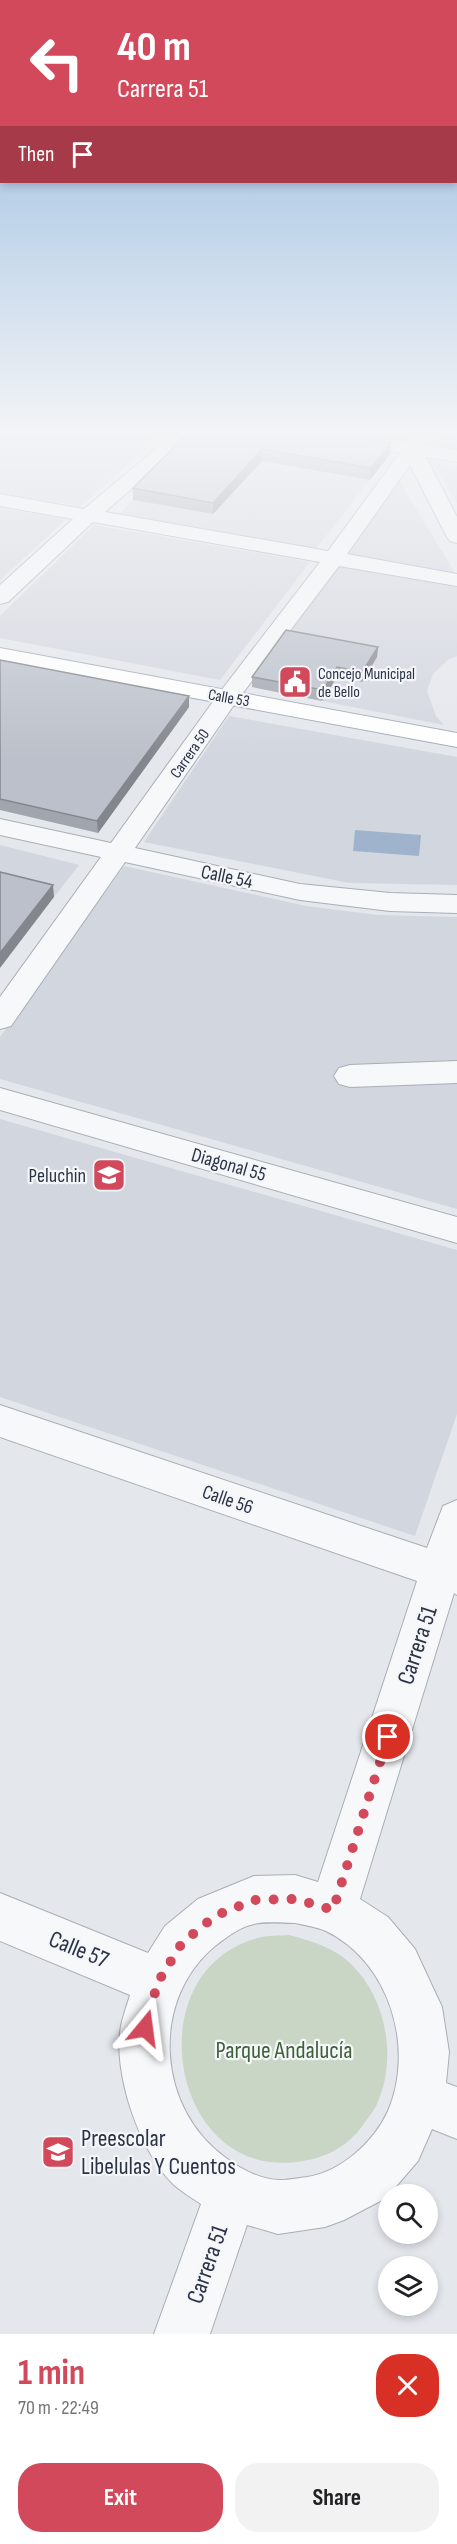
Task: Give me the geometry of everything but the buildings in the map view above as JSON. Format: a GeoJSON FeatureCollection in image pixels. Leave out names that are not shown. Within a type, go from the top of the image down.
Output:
{"type":"FeatureCollection","features":[{"type":"Feature","properties":{"kind":"main road","name":"Calle 53"},"geometry":{"type":"LineString","coordinates":[[0,655],[457,740]]}},
{"type":"Feature","properties":{"kind":"street"},"geometry":{"type":"LineString","coordinates":[[0,597],[61,541]]}},
{"type":"Feature","properties":{"kind":"street"},"geometry":{"type":"LineString","coordinates":[[234,541],[457,580]]}},
{"type":"Feature","properties":{"kind":"street","name":"Carrera 50"},"geometry":{"type":"LineString","coordinates":[[0,1019],[228,697],[346,541]]}},
{"type":"Feature","properties":{"kind":"street","name":"Calle 54"},"geometry":{"type":"LineString","coordinates":[[0,827],[300,891],[344,898],[457,904]]}},
{"type":"Feature","properties":{"kind":"street"},"geometry":{"type":"LineString","coordinates":[[350,1076],[457,1072]]}},
{"type":"Feature","properties":{"kind":"street","name":"Diagonal 55"},"geometry":{"type":"LineString","coordinates":[[0,1099],[457,1230]]}},
{"type":"Feature","properties":{"kind":"street","name":"Calle 56"},"geometry":{"type":"LineString","coordinates":[[0,1421],[449,1574]]}},
{"type":"Feature","properties":{"kind":"street","name":"Carrera 51"},"geometry":{"type":"LineString","coordinates":[[333,1910],[449,1574],[457,1518]]}},
{"type":"Feature","properties":{"kind":"street"},"geometry":{"type":"LineString","coordinates":[[296,1899],[333,1910],[371,1934],[398,1966],[417,2007],[424,2052],[438,2105],[367,2179],[325,2201],[278,2207],[231,2194],[192,2166],[162,2125],[147,2077],[145,2028],[158,1982],[182,1943],[215,1916],[254,1900],[296,1899]]}},
{"type":"Feature","properties":{"kind":"street","name":"Calle 57"},"geometry":{"type":"LineString","coordinates":[[0,1917],[158,1982]]}},
{"type":"Feature","properties":{"kind":"street","name":"Carrera 51"},"geometry":{"type":"LineString","coordinates":[[182,2334],[231,2194]]}},
{"type":"Feature","properties":{"kind":"shaded area"},"geometry":{"type":"Polygon","coordinates":[[[0,541],[42,541],[0,580],[0,541]]]}},
{"type":"Feature","properties":{"kind":"shaded area"},"geometry":{"type":"Polygon","coordinates":[[[78,541],[187,541],[310,562],[220,680],[0,638],[0,616],[78,541]]]}},
{"type":"Feature","properties":{"kind":"shaded area"},"geometry":{"type":"Polygon","coordinates":[[[266,541],[322,541],[315,550],[266,541]]]}},
{"type":"Feature","properties":{"kind":"shaded area"},"geometry":{"type":"Polygon","coordinates":[[[355,541],[436,541],[455,573],[346,554],[355,541]]]}},
{"type":"Feature","properties":{"kind":"shaded area"},"geometry":{"type":"Polygon","coordinates":[[[339,564],[457,586],[457,656],[449,659],[433,674],[427,691],[436,716],[444,725],[252,687],[339,564]]]}},
{"type":"Feature","properties":{"kind":"shaded area"},"geometry":{"type":"Polygon","coordinates":[[[229,716],[457,757],[457,885],[349,883],[144,842],[229,716]]]}},
{"type":"Feature","properties":{"kind":"shaded area"},"geometry":{"type":"Polygon","coordinates":[[[0,845],[79,865],[54,897],[0,883],[0,845]]]}},
{"type":"Feature","properties":{"kind":"shaded area"},"geometry":{"type":"Polygon","coordinates":[[[124,866],[306,906],[378,915],[457,917],[457,1209],[0,1079],[0,1037],[124,866]]]}},
{"type":"Feature","properties":{"kind":"shaded area"},"geometry":{"type":"Polygon","coordinates":[[[0,1119],[457,1250],[457,1414],[415,1536],[0,1397],[0,1119]]]}},
{"type":"Feature","properties":{"kind":"green space","name":"Parque Andalucía"},"geometry":{"type":"Polygon","coordinates":[[[289,1935],[329,1949],[343,1957],[363,1977],[373,1994],[385,2030],[386,2069],[383,2088],[375,2108],[357,2132],[337,2149],[303,2161],[258,2160],[223,2141],[198,2110],[184,2071],[183,2029],[194,1990],[219,1958],[258,1938],[289,1935]]]}},
{"type":"Feature","properties":{"kind":"water"},"geometry":{"type":"Polygon","coordinates":[[[355,830],[421,835],[419,856],[353,851],[355,830]]]}},
{"type":"Feature","properties":{"kind":"place","name":"Concejo Municipal de Bello"},"geometry":{"type":"Point","coordinates":[295,682]}},
{"type":"Feature","properties":{"kind":"place","name":"Peluchin"},"geometry":{"type":"Point","coordinates":[109,1175]}},
{"type":"Feature","properties":{"kind":"place","name":"Preescolar Libelulas Y Cuentos"},"geometry":{"type":"Point","coordinates":[58,2152]}},
{"type":"Feature","properties":{"kind":"route"},"geometry":{"type":"LineString","coordinates":[[145,2028],[158,1982],[182,1943],[215,1916],[254,1900],[296,1899],[333,1910],[388,1737]]}}]}
